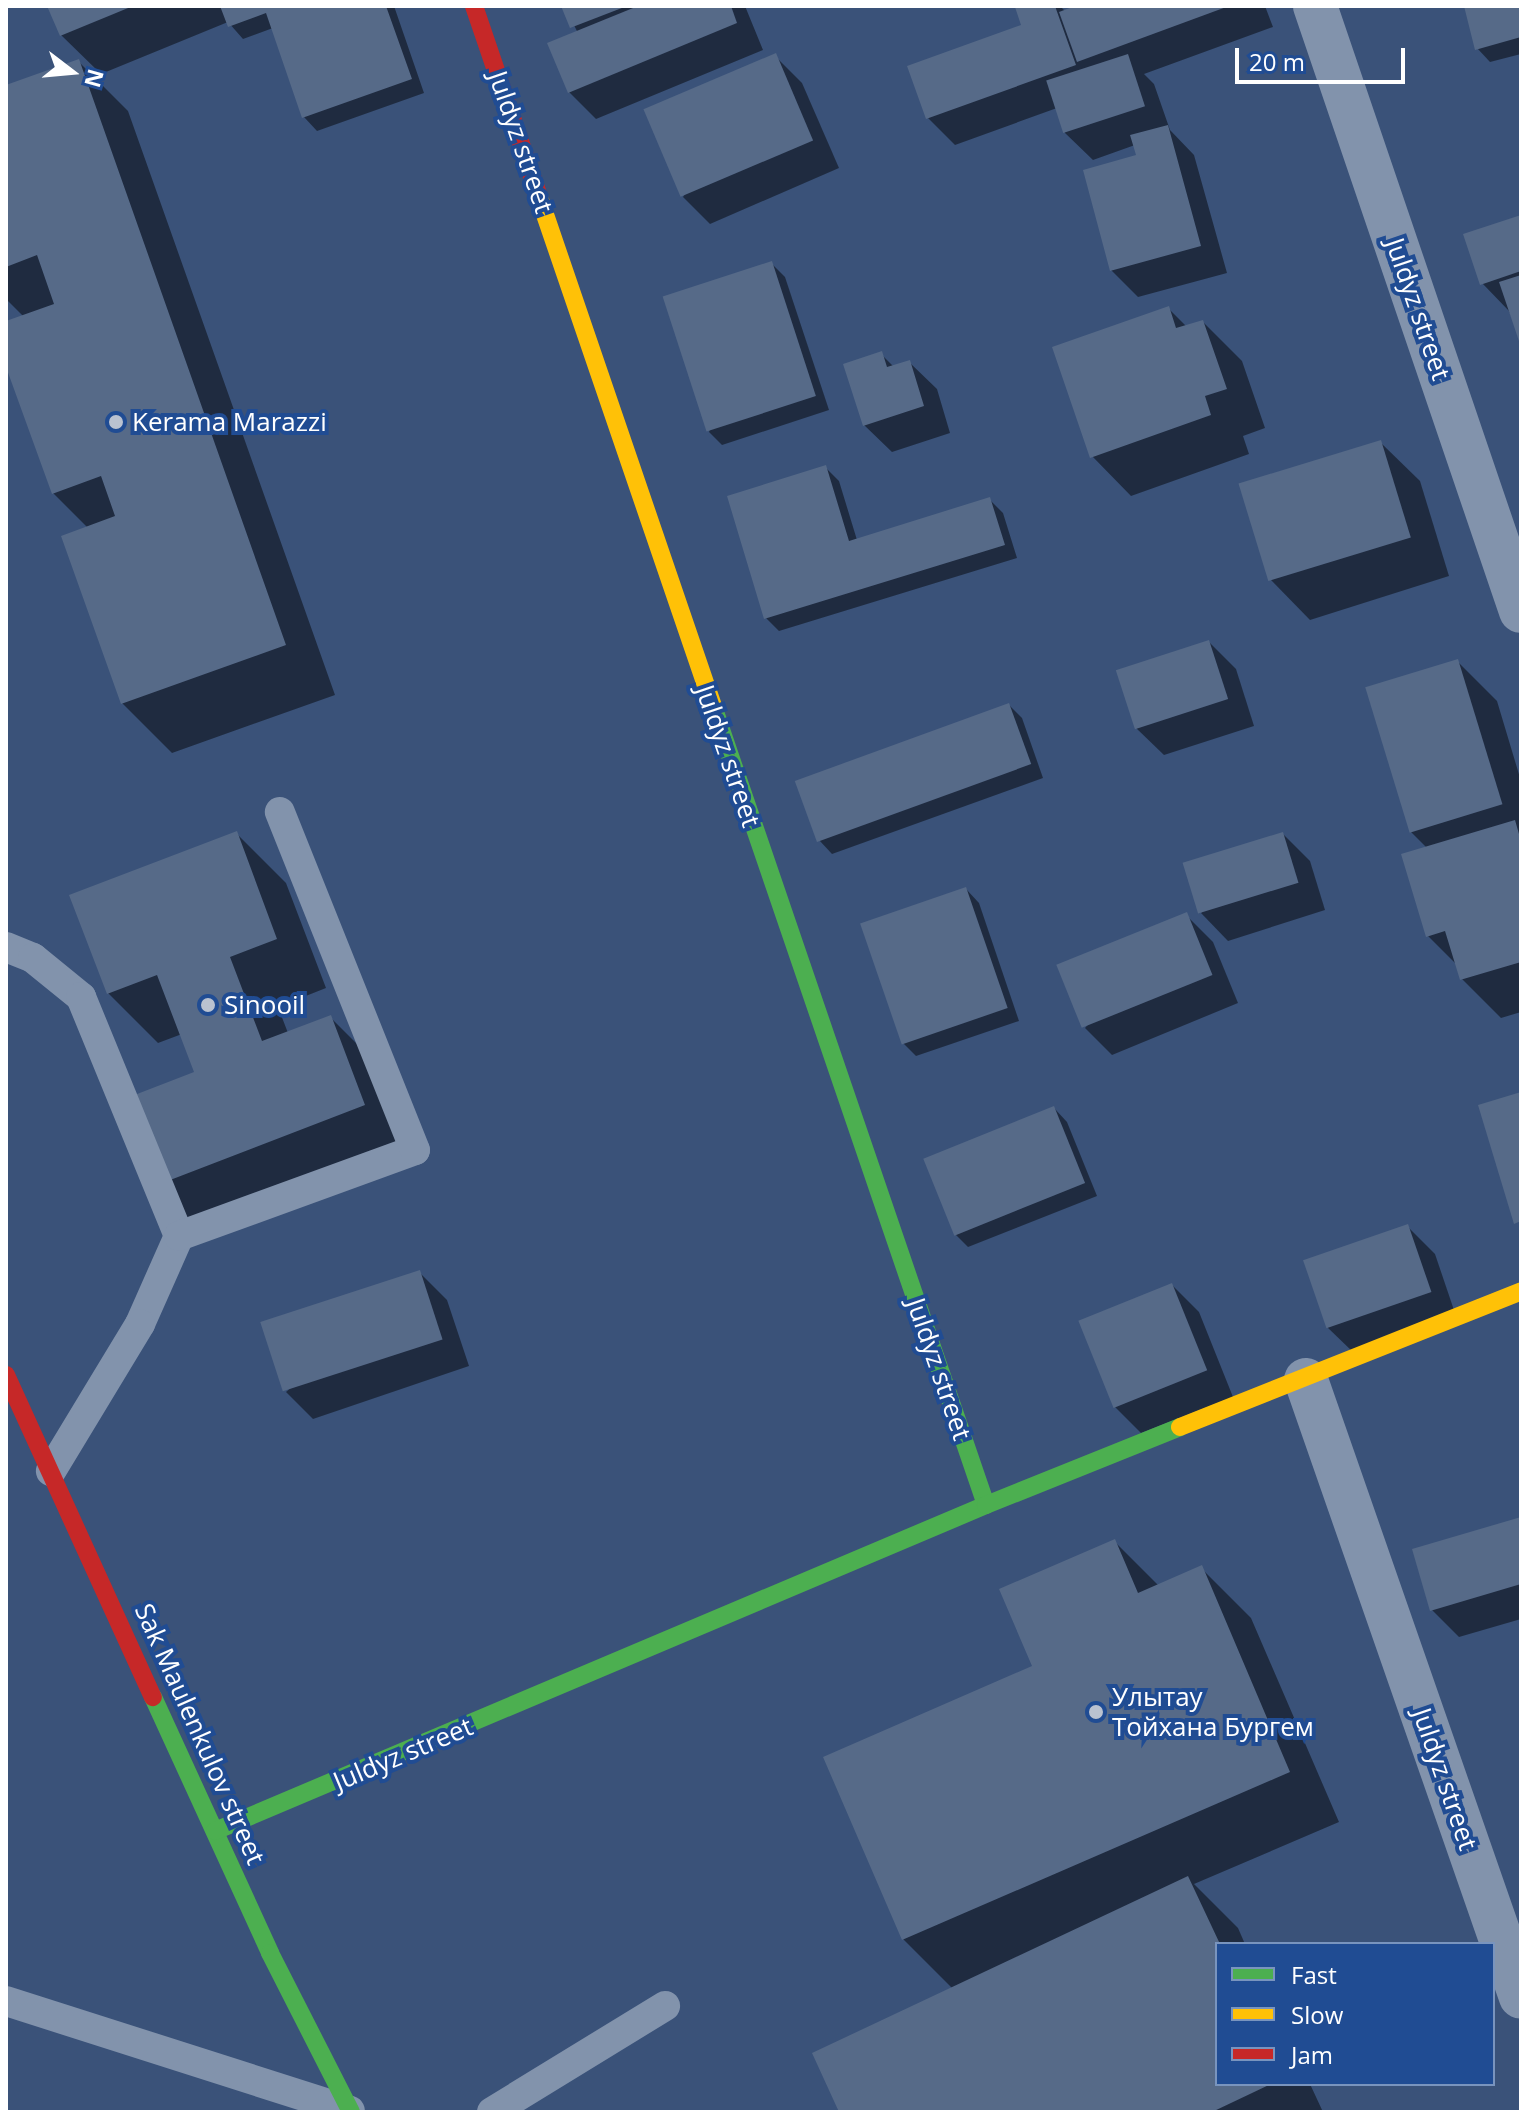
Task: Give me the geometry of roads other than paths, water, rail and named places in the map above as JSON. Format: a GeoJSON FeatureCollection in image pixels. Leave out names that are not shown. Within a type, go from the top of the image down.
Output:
{"type":"FeatureCollection","features":[{"type":"Feature","properties":{"kind":"street","name":"Juldyz street"},"geometry":{"type":"LineString","coordinates":[[474,6],[986,1505]]}},
{"type":"Feature","properties":{"kind":"street","name":"Juldyz street"},"geometry":{"type":"LineString","coordinates":[[1315,6],[1521,611]]}},
{"type":"Feature","properties":{"kind":"street","name":"Juldyz street"},"geometry":{"type":"LineString","coordinates":[[215,1831],[345,1779],[986,1505],[1306,1380],[1521,1291]]}},
{"type":"Feature","properties":{"kind":"street","name":"Sak Maulenkulov street"},"geometry":{"type":"LineString","coordinates":[[6,1375],[270,1953],[350,2112]]}},
{"type":"Feature","properties":{"kind":"street","name":"Juldyz street"},"geometry":{"type":"LineString","coordinates":[[1306,1380],[1521,1997]]}},
{"type":"Feature","properties":{"kind":"lane"},"geometry":{"type":"LineString","coordinates":[[51,1471],[140,1324],[179,1236],[415,1150],[280,812]]}},
{"type":"Feature","properties":{"kind":"lane"},"geometry":{"type":"LineString","coordinates":[[6,947],[33,958],[81,997],[179,1236]]}},
{"type":"Feature","properties":{"kind":"lane"},"geometry":{"type":"LineString","coordinates":[[6,2001],[350,2112]]}},
{"type":"Feature","properties":{"kind":"lane"},"geometry":{"type":"LineString","coordinates":[[492,2112],[665,2006]]}},
{"type":"Feature","properties":{"kind":"place","name":"Kerama Marazzi"},"geometry":{"type":"Point","coordinates":[116,422]}},
{"type":"Feature","properties":{"kind":"place","name":"Sinooil"},"geometry":{"type":"Point","coordinates":[208,1005]}},
{"type":"Feature","properties":{"kind":"place","name":"Улытау Тойхана Бургем"},"geometry":{"type":"Point","coordinates":[1096,1712]}}]}
